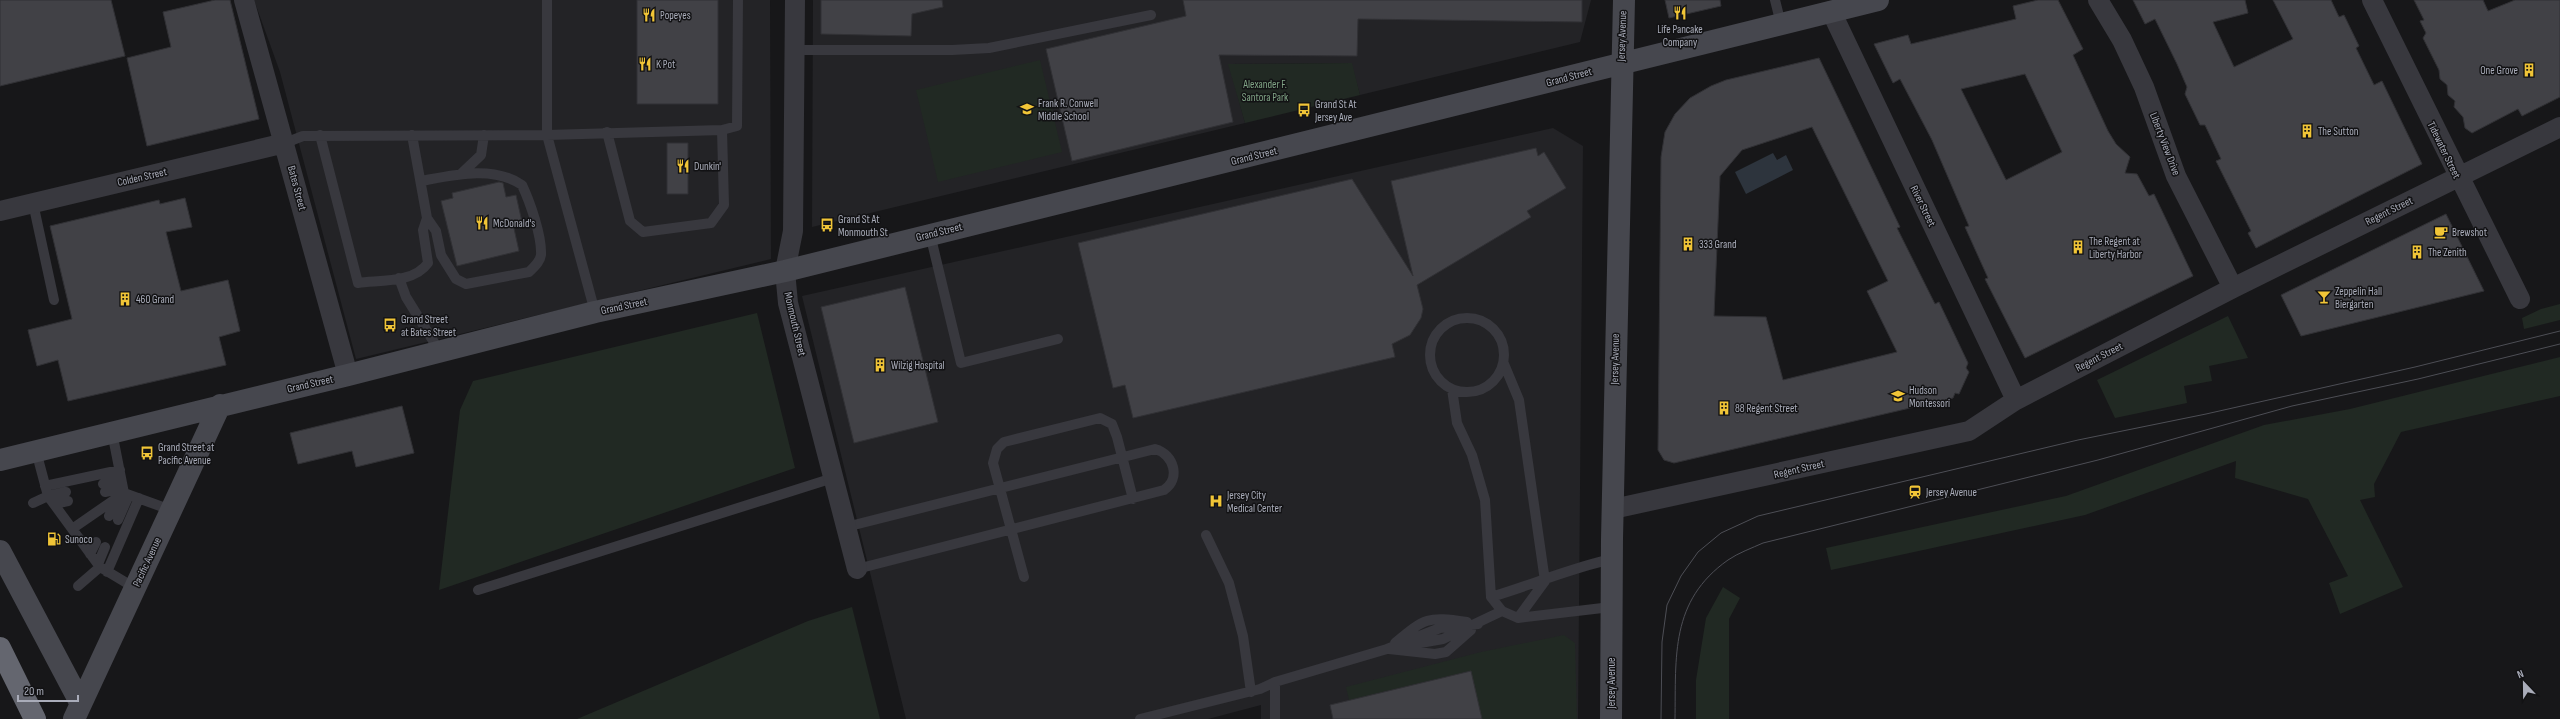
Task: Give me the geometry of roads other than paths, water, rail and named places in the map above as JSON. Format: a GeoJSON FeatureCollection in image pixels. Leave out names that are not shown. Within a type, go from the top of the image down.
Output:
{"type":"FeatureCollection","features":[{"type":"Feature","properties":{"kind":"highway"},"geometry":{"type":"LineString","coordinates":[[0,648],[35,719]]}},
{"type":"Feature","properties":{"kind":"main road","name":"Jersey Avenue"},"geometry":{"type":"LineString","coordinates":[[1611,719],[1611,606],[1621,63],[1624,0]]}},
{"type":"Feature","properties":{"kind":"main road","name":"Grand Street"},"geometry":{"type":"LineString","coordinates":[[0,460],[220,405],[348,376],[595,312],[785,271],[1878,0]]}},
{"type":"Feature","properties":{"kind":"main road","name":"Pacific Avenue"},"geometry":{"type":"LineString","coordinates":[[78,711],[220,405]]}},
{"type":"Feature","properties":{"kind":"main road"},"geometry":{"type":"LineString","coordinates":[[0,551],[78,711]]}},
{"type":"Feature","properties":{"kind":"street","name":"Bates Street"},"geometry":{"type":"LineString","coordinates":[[244,0],[285,143],[348,376]]}},
{"type":"Feature","properties":{"kind":"street","name":"Monmouth Street"},"geometry":{"type":"LineString","coordinates":[[795,0],[793,231],[785,271],[788,303],[857,569]]}},
{"type":"Feature","properties":{"kind":"street","name":"Liberty View Drive"},"geometry":{"type":"LineString","coordinates":[[2098,0],[2128,53],[2144,87],[2176,176],[2233,288]]}},
{"type":"Feature","properties":{"kind":"street","name":"Tidewater Street"},"geometry":{"type":"LineString","coordinates":[[2372,0],[2457,177],[2520,300]]}},
{"type":"Feature","properties":{"kind":"street","name":"River Street"},"geometry":{"type":"LineString","coordinates":[[1831,11],[2016,400]]}},
{"type":"Feature","properties":{"kind":"street","name":"Regent Street"},"geometry":{"type":"LineString","coordinates":[[1613,509],[1969,431],[2016,400],[2233,288],[2560,127]]}},
{"type":"Feature","properties":{"kind":"street","name":"Colden Street"},"geometry":{"type":"LineString","coordinates":[[0,211],[285,143]]}},
{"type":"Feature","properties":{"kind":"lane"},"geometry":{"type":"LineString","coordinates":[[547,0],[547,135],[595,312]]}},
{"type":"Feature","properties":{"kind":"lane"},"geometry":{"type":"LineString","coordinates":[[285,143],[303,136],[320,135],[547,135],[607,132],[722,130],[737,126],[738,0]]}},
{"type":"Feature","properties":{"kind":"lane"},"geometry":{"type":"LineString","coordinates":[[1775,0],[1781,24]]}},
{"type":"Feature","properties":{"kind":"lane"},"geometry":{"type":"LineString","coordinates":[[795,50],[952,50],[989,48],[1152,15]]}},
{"type":"Feature","properties":{"kind":"lane"},"geometry":{"type":"LineString","coordinates":[[607,132],[630,221],[643,232],[711,222],[724,205],[722,130]]}},
{"type":"Feature","properties":{"kind":"lane"},"geometry":{"type":"LineString","coordinates":[[320,135],[358,283],[399,278],[422,271],[428,263],[423,230],[427,218]]}},
{"type":"Feature","properties":{"kind":"lane"},"geometry":{"type":"LineString","coordinates":[[412,135],[427,218],[436,231],[441,255],[456,279],[466,284],[529,272],[536,265],[541,256],[540,245],[522,185],[497,174],[462,173],[421,181]]}},
{"type":"Feature","properties":{"kind":"lane"},"geometry":{"type":"LineString","coordinates":[[462,173],[481,155],[484,135]]}},
{"type":"Feature","properties":{"kind":"lane"},"geometry":{"type":"LineString","coordinates":[[33,203],[54,300]]}},
{"type":"Feature","properties":{"kind":"lane"},"geometry":{"type":"LineString","coordinates":[[930,234],[961,363],[1058,338]]}},
{"type":"Feature","properties":{"kind":"lane"},"geometry":{"type":"LineString","coordinates":[[399,278],[406,297],[440,352]]}},
{"type":"Feature","properties":{"kind":"lane"},"geometry":{"type":"LineString","coordinates":[[1504,364],[1493,382],[1484,388],[1463,392],[1452,389],[1436,376],[1431,364],[1430,352],[1436,335],[1449,322],[1461,318],[1473,318],[1485,322],[1494,330],[1501,340],[1504,352],[1504,364],[1519,400],[1545,581],[1518,618]]}},
{"type":"Feature","properties":{"kind":"lane"},"geometry":{"type":"LineString","coordinates":[[1452,389],[1457,423],[1472,456],[1485,500],[1489,539],[1491,597],[1502,611],[1518,618],[1611,606]]}},
{"type":"Feature","properties":{"kind":"lane"},"geometry":{"type":"LineString","coordinates":[[1024,577],[993,464],[997,449],[1004,442],[1100,418],[1112,424],[1133,499]]}},
{"type":"Feature","properties":{"kind":"lane"},"geometry":{"type":"LineString","coordinates":[[78,586],[101,568],[125,489],[112,432]]}},
{"type":"Feature","properties":{"kind":"lane"},"geometry":{"type":"LineString","coordinates":[[846,527],[1000,490],[1155,449],[1164,451],[1169,456],[1175,477],[1172,485],[1164,490],[1133,499],[857,569]]}},
{"type":"Feature","properties":{"kind":"lane"},"geometry":{"type":"LineString","coordinates":[[36,451],[49,495],[90,554],[101,568],[135,588]]}},
{"type":"Feature","properties":{"kind":"lane"},"geometry":{"type":"LineString","coordinates":[[478,590],[833,478]]}},
{"type":"Feature","properties":{"kind":"lane"},"geometry":{"type":"LineString","coordinates":[[104,488],[125,489],[172,510]]}},
{"type":"Feature","properties":{"kind":"lane"},"geometry":{"type":"LineString","coordinates":[[33,503],[49,495],[125,489]]}},
{"type":"Feature","properties":{"kind":"lane"},"geometry":{"type":"LineString","coordinates":[[113,518],[125,489]]}},
{"type":"Feature","properties":{"kind":"lane"},"geometry":{"type":"LineString","coordinates":[[72,529],[125,489]]}},
{"type":"Feature","properties":{"kind":"lane"},"geometry":{"type":"LineString","coordinates":[[49,495],[67,496]]}},
{"type":"Feature","properties":{"kind":"lane"},"geometry":{"type":"LineString","coordinates":[[1206,535],[1229,582],[1243,636],[1250,692]]}},
{"type":"Feature","properties":{"kind":"lane"},"geometry":{"type":"LineString","coordinates":[[90,554],[96,542]]}},
{"type":"Feature","properties":{"kind":"lane"},"geometry":{"type":"LineString","coordinates":[[101,568],[106,547]]}},
{"type":"Feature","properties":{"kind":"lane"},"geometry":{"type":"LineString","coordinates":[[1491,597],[1545,581],[1583,566],[1612,559]]}},
{"type":"Feature","properties":{"kind":"lane"},"geometry":{"type":"LineString","coordinates":[[1140,719],[1250,692],[1275,682],[1387,649],[1435,654],[1446,652],[1478,624],[1502,611]]}},
{"type":"Feature","properties":{"kind":"lane"},"geometry":{"type":"LineString","coordinates":[[1387,649],[1420,622],[1437,617],[1478,624]]}},
{"type":"Feature","properties":{"kind":"lane"},"geometry":{"type":"LineString","coordinates":[[1275,682],[1275,719]]}},
{"type":"Feature","properties":{"kind":"tram line"},"geometry":{"type":"LineString","coordinates":[[1661,719],[1662,642],[1667,605],[1681,576],[1698,552],[1721,533],[1758,516],[2078,440],[2206,414],[2415,367],[2560,331]]}},
{"type":"Feature","properties":{"kind":"tram line"},"geometry":{"type":"LineString","coordinates":[[1675,719],[1677,652],[1680,631],[1686,612],[1695,593],[1709,576],[1732,557],[1763,543],[2098,460],[2292,406],[2418,379],[2560,344]]}},
{"type":"Feature","properties":{"kind":"place","name":"Life Pancake Company"},"geometry":{"type":"Point","coordinates":[1680,13]}},
{"type":"Feature","properties":{"kind":"place","name":"Popeyes"},"geometry":{"type":"Point","coordinates":[649,15]}},
{"type":"Feature","properties":{"kind":"place","name":"K Pot"},"geometry":{"type":"Point","coordinates":[645,64]}},
{"type":"Feature","properties":{"kind":"place","name":"One Grove"},"geometry":{"type":"Point","coordinates":[2529,70]}},
{"type":"Feature","properties":{"kind":"place","name":"Frank R. Conwell Middle School"},"geometry":{"type":"Point","coordinates":[1027,109]}},
{"type":"Feature","properties":{"kind":"place","name":"Grand St At Jersey Ave"},"geometry":{"type":"Point","coordinates":[1304,110]}},
{"type":"Feature","properties":{"kind":"place","name":"The Sutton"},"geometry":{"type":"Point","coordinates":[2307,131]}},
{"type":"Feature","properties":{"kind":"place","name":"Dunkin'"},"geometry":{"type":"Point","coordinates":[683,166]}},
{"type":"Feature","properties":{"kind":"place","name":"McDonald's"},"geometry":{"type":"Point","coordinates":[482,223]}},
{"type":"Feature","properties":{"kind":"place","name":"Grand St At Monmouth St"},"geometry":{"type":"Point","coordinates":[827,225]}},
{"type":"Feature","properties":{"kind":"place","name":"Brewshot"},"geometry":{"type":"Point","coordinates":[2441,232]}},
{"type":"Feature","properties":{"kind":"place","name":"333 Grand"},"geometry":{"type":"Point","coordinates":[1688,244]}},
{"type":"Feature","properties":{"kind":"place","name":"The Regent at Liberty Harbor"},"geometry":{"type":"Point","coordinates":[2078,247]}},
{"type":"Feature","properties":{"kind":"place","name":"The Zenith"},"geometry":{"type":"Point","coordinates":[2417,252]}},
{"type":"Feature","properties":{"kind":"place","name":"Zeppelin Hall Biergarten"},"geometry":{"type":"Point","coordinates":[2324,297]}},
{"type":"Feature","properties":{"kind":"place","name":"460 Grand"},"geometry":{"type":"Point","coordinates":[125,299]}},
{"type":"Feature","properties":{"kind":"place","name":"Grand Street at Bates Street"},"geometry":{"type":"Point","coordinates":[390,325]}},
{"type":"Feature","properties":{"kind":"place","name":"Wilzig Hospital"},"geometry":{"type":"Point","coordinates":[880,365]}},
{"type":"Feature","properties":{"kind":"place","name":"Hudson Montessori"},"geometry":{"type":"Point","coordinates":[1898,396]}},
{"type":"Feature","properties":{"kind":"place","name":"88 Regent Street"},"geometry":{"type":"Point","coordinates":[1724,408]}},
{"type":"Feature","properties":{"kind":"place","name":"Grand Street at Pacific Avenue"},"geometry":{"type":"Point","coordinates":[147,453]}},
{"type":"Feature","properties":{"kind":"place","name":"Jersey Avenue"},"geometry":{"type":"Point","coordinates":[1915,492]}},
{"type":"Feature","properties":{"kind":"place","name":"Jersey City Medical Center"},"geometry":{"type":"Point","coordinates":[1216,501]}},
{"type":"Feature","properties":{"kind":"place","name":"Sunoco"},"geometry":{"type":"Point","coordinates":[54,539]}},
{"type":"Feature","properties":{"kind":"park label","name":"Alexander F. Santora Park"},"geometry":{"type":"Point","coordinates":[1265,90]}}]}
